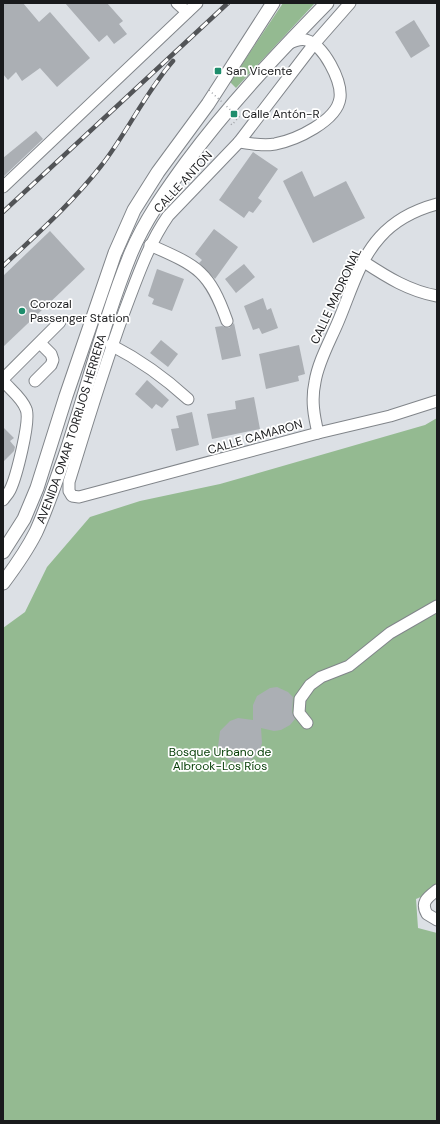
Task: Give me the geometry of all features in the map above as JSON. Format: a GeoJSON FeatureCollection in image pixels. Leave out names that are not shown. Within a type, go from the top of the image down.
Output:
{"type":"FeatureCollection","features":[{"type":"Feature","properties":{"kind":"main road","name":"AVENIDA OMAR TORRIJOS HERRERA"},"geometry":{"type":"LineString","coordinates":[[3,552],[24,519],[37,488],[66,396],[115,253],[134,210],[158,172],[208,104],[273,3]]}},
{"type":"Feature","properties":{"kind":"main road","name":"AVENIDA OMAR TORRIJOS HERRERA"},"geometry":{"type":"LineString","coordinates":[[3,583],[19,561],[36,532],[49,500],[83,402],[108,318],[132,252],[150,214],[208,134],[285,45],[327,3]]}},
{"type":"Feature","properties":{"kind":"street"},"geometry":{"type":"LineString","coordinates":[[177,3],[187,12]]}},
{"type":"Feature","properties":{"kind":"street"},"geometry":{"type":"LineString","coordinates":[[3,187],[197,3]]}},
{"type":"Feature","properties":{"kind":"street","name":"CALLE ANTON"},"geometry":{"type":"LineString","coordinates":[[79,497],[72,496],[69,490],[69,482],[112,345],[150,245],[168,216],[239,142],[314,44],[350,3]]}},
{"type":"Feature","properties":{"kind":"street"},"geometry":{"type":"LineString","coordinates":[[239,142],[256,145],[276,144],[318,126],[333,114],[340,98],[337,79],[330,64],[314,44],[302,40],[285,45]]}},
{"type":"Feature","properties":{"kind":"street","name":"CALLE MADRONAL"},"geometry":{"type":"LineString","coordinates":[[318,433],[312,408],[315,381],[364,262],[379,238],[392,225],[408,214],[437,204]]}},
{"type":"Feature","properties":{"kind":"street"},"geometry":{"type":"LineString","coordinates":[[150,245],[196,268],[208,279],[218,297],[227,321]]}},
{"type":"Feature","properties":{"kind":"street"},"geometry":{"type":"LineString","coordinates":[[364,262],[391,279],[421,293],[437,296]]}},
{"type":"Feature","properties":{"kind":"street"},"geometry":{"type":"LineString","coordinates":[[3,500],[10,490],[16,473],[28,421],[27,411],[22,402],[3,380],[60,322]]}},
{"type":"Feature","properties":{"kind":"street"},"geometry":{"type":"LineString","coordinates":[[35,381],[51,365],[53,360],[51,354],[40,343]]}},
{"type":"Feature","properties":{"kind":"street"},"geometry":{"type":"LineString","coordinates":[[112,345],[138,358],[188,399]]}},
{"type":"Feature","properties":{"kind":"street","name":"CALLE CAMARON"},"geometry":{"type":"LineString","coordinates":[[79,497],[318,433],[390,416],[437,401]]}},
{"type":"Feature","properties":{"kind":"street"},"geometry":{"type":"LineString","coordinates":[[307,722],[299,713],[300,699],[310,685],[321,677],[349,666],[390,633],[437,606]]}},
{"type":"Feature","properties":{"kind":"street"},"geometry":{"type":"LineString","coordinates":[[437,890],[426,898],[424,905],[427,914],[437,920]]}},
{"type":"Feature","properties":{"kind":"path"},"geometry":{"type":"LineString","coordinates":[[210,90],[237,116],[241,110],[243,112],[232,125]]}},
{"type":"Feature","properties":{"kind":"green space"},"geometry":{"type":"Polygon","coordinates":[[[283,3],[315,3],[236,88],[230,82],[283,3]]]}},
{"type":"Feature","properties":{"kind":"green space","name":"Bosque Urbano de Albrook-Los Ríos"},"geometry":{"type":"Polygon","coordinates":[[[437,418],[437,890],[416,899],[418,928],[437,933],[437,1121],[3,1121],[3,628],[25,612],[47,567],[90,517],[140,501],[220,484],[425,425],[437,418]]]}},
{"type":"Feature","properties":{"kind":"building"},"geometry":{"type":"Polygon","coordinates":[[[3,3],[23,3],[39,22],[50,12],[90,58],[57,87],[40,68],[22,81],[16,72],[8,80],[3,74],[3,3]]]}},
{"type":"Feature","properties":{"kind":"building"},"geometry":{"type":"Polygon","coordinates":[[[65,3],[107,3],[123,21],[119,24],[127,34],[114,44],[107,35],[99,42],[65,3]]]}},
{"type":"Feature","properties":{"kind":"building"},"geometry":{"type":"Polygon","coordinates":[[[414,20],[430,46],[411,58],[395,32],[414,20]]]}},
{"type":"Feature","properties":{"kind":"building"},"geometry":{"type":"Polygon","coordinates":[[[36,131],[43,139],[3,177],[3,158],[36,131]]]}},
{"type":"Feature","properties":{"kind":"building"},"geometry":{"type":"Polygon","coordinates":[[[253,152],[278,169],[258,198],[262,201],[253,213],[249,211],[244,218],[219,200],[253,152]]]}},
{"type":"Feature","properties":{"kind":"building"},"geometry":{"type":"Polygon","coordinates":[[[302,171],[314,197],[346,181],[365,218],[313,243],[283,181],[302,171]]]}},
{"type":"Feature","properties":{"kind":"building"},"geometry":{"type":"Polygon","coordinates":[[[214,229],[238,247],[215,279],[199,263],[202,260],[195,254],[214,229]]]}},
{"type":"Feature","properties":{"kind":"building","name":"Corozal Passenger Station"},"geometry":{"type":"Polygon","coordinates":[[[50,231],[85,269],[3,347],[3,276],[50,231]]]}},
{"type":"Feature","properties":{"kind":"building"},"geometry":{"type":"Polygon","coordinates":[[[244,264],[255,277],[236,293],[225,279],[244,264]]]}},
{"type":"Feature","properties":{"kind":"building"},"geometry":{"type":"Polygon","coordinates":[[[157,269],[184,279],[172,311],[152,304],[154,299],[148,296],[157,269]]]}},
{"type":"Feature","properties":{"kind":"building"},"geometry":{"type":"Polygon","coordinates":[[[263,298],[267,310],[271,308],[278,328],[262,334],[259,328],[253,330],[244,306],[263,298]]]}},
{"type":"Feature","properties":{"kind":"building"},"geometry":{"type":"Polygon","coordinates":[[[234,323],[241,356],[222,360],[215,327],[222,326],[229,328],[234,323]]]}},
{"type":"Feature","properties":{"kind":"building"},"geometry":{"type":"Polygon","coordinates":[[[161,340],[178,354],[168,367],[150,353],[161,340]]]}},
{"type":"Feature","properties":{"kind":"building"},"geometry":{"type":"Polygon","coordinates":[[[299,345],[305,374],[298,376],[299,381],[266,389],[259,354],[299,345]]]}},
{"type":"Feature","properties":{"kind":"building"},"geometry":{"type":"Polygon","coordinates":[[[147,380],[169,400],[162,408],[156,404],[152,409],[135,394],[147,380]]]}},
{"type":"Feature","properties":{"kind":"building"},"geometry":{"type":"Polygon","coordinates":[[[254,397],[260,429],[212,439],[207,414],[236,409],[235,401],[254,397]]]}},
{"type":"Feature","properties":{"kind":"building"},"geometry":{"type":"Polygon","coordinates":[[[192,412],[199,445],[176,451],[171,429],[179,428],[176,416],[192,412]]]}},
{"type":"Feature","properties":{"kind":"building"},"geometry":{"type":"Polygon","coordinates":[[[3,427],[14,438],[10,441],[15,447],[14,451],[3,462],[3,427]]]}},
{"type":"Feature","properties":{"kind":"building"},"geometry":{"type":"Polygon","coordinates":[[[277,687],[288,692],[293,697],[292,712],[295,719],[290,725],[281,730],[274,731],[261,728],[262,743],[260,750],[250,761],[236,763],[229,760],[223,755],[218,747],[220,731],[230,721],[238,718],[253,720],[253,705],[257,696],[270,688],[277,687]]]}},
{"type":"Feature","properties":{"kind":"railway"},"geometry":{"type":"LineString","coordinates":[[3,212],[228,3]]}},
{"type":"Feature","properties":{"kind":"railway"},"geometry":{"type":"LineString","coordinates":[[3,266],[54,218],[90,180],[119,140],[163,73],[173,61]]}},
{"type":"Feature","properties":{"kind":"place","name":"San Vicente"},"geometry":{"type":"Point","coordinates":[218,71]}},
{"type":"Feature","properties":{"kind":"place","name":"Calle Antón-R"},"geometry":{"type":"Point","coordinates":[234,114]}},
{"type":"Feature","properties":{"kind":"place","name":"Corozal Passenger Station"},"geometry":{"type":"Point","coordinates":[22,311]}}]}
